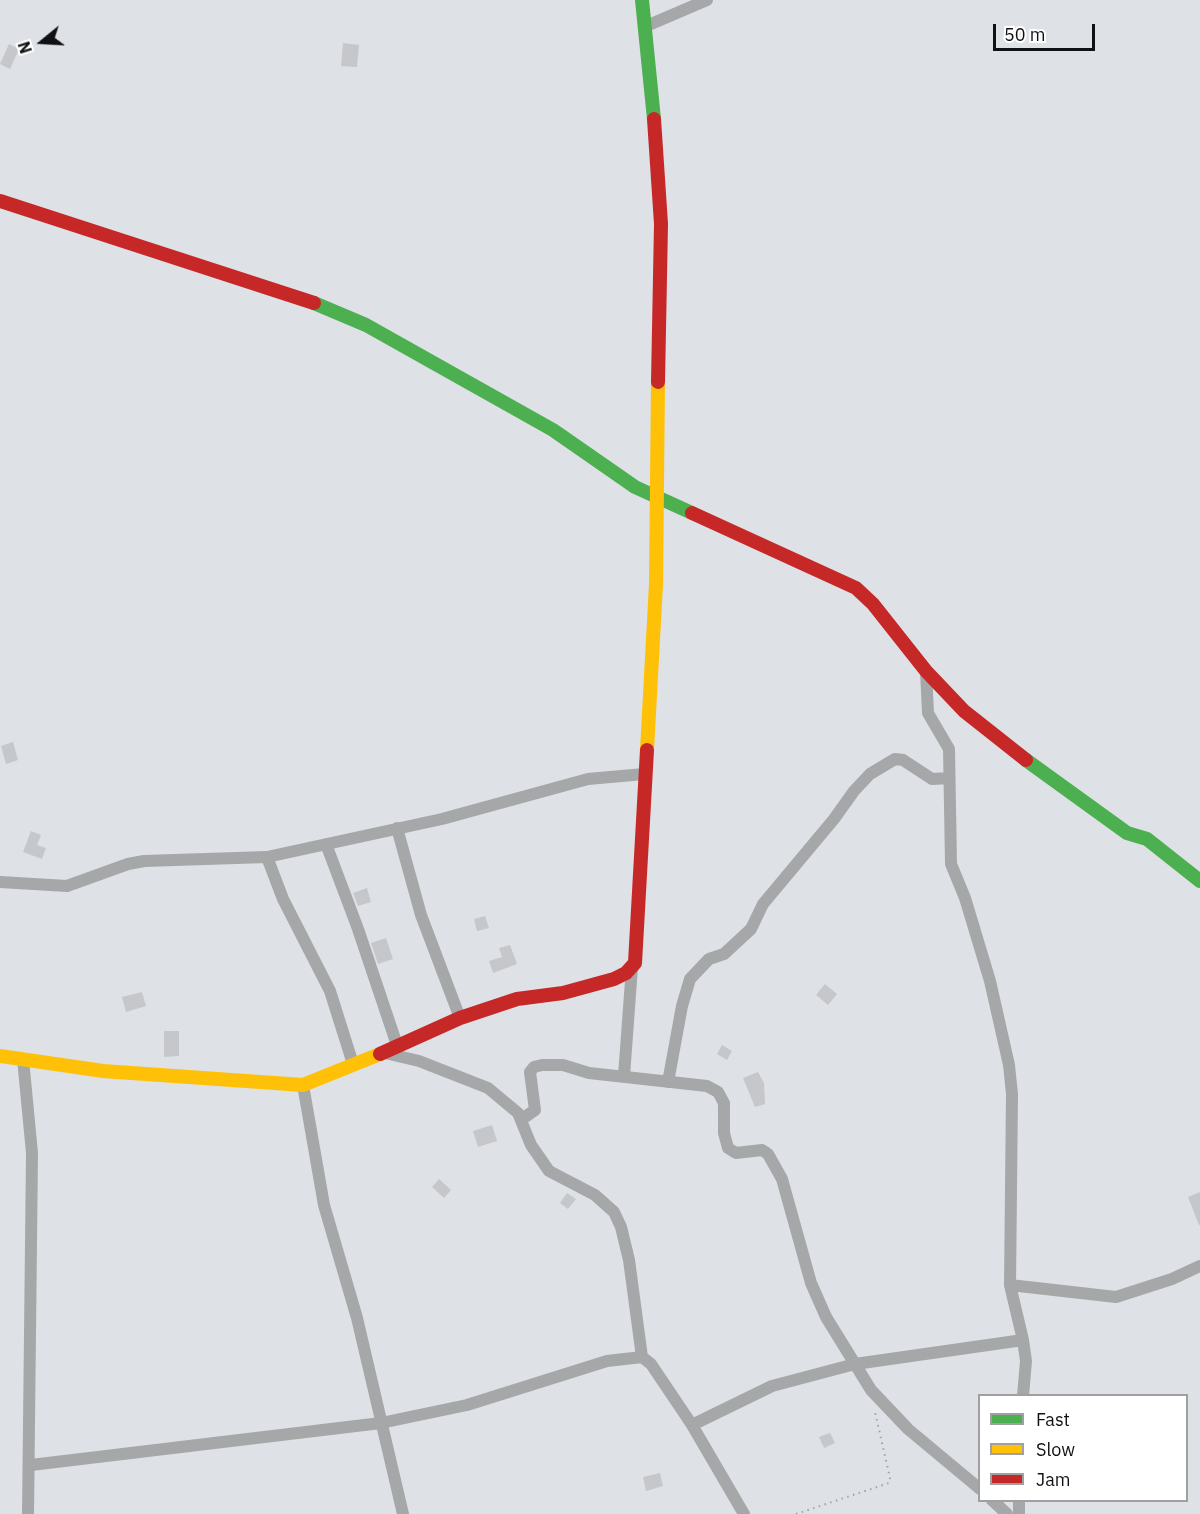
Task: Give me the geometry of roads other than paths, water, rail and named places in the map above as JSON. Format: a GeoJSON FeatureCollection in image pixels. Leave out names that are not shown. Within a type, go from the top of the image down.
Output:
{"type":"FeatureCollection","features":[{"type":"Feature","properties":{"kind":"street"},"geometry":{"type":"LineString","coordinates":[[0,1056],[103,1071],[303,1085],[352,1064],[391,1051],[460,1018],[518,999],[562,993],[605,981],[626,973],[635,963],[639,934],[644,774],[656,595],[661,224],[657,149],[642,0]]}},
{"type":"Feature","properties":{"kind":"street"},"geometry":{"type":"LineString","coordinates":[[644,27],[707,0]]}},
{"type":"Feature","properties":{"kind":"street"},"geometry":{"type":"LineString","coordinates":[[0,201],[86,227],[138,248],[314,303],[366,325],[553,430],[635,487],[657,495],[726,530],[783,552],[856,588],[873,604],[926,671],[964,711],[1127,833],[1147,839],[1200,881]]}},
{"type":"Feature","properties":{"kind":"street"},"geometry":{"type":"LineString","coordinates":[[926,671],[928,713],[949,749],[948,840],[951,864],[965,898],[990,981],[1010,1075],[1012,1094],[1010,1285],[1026,1361],[1023,1394]]}},
{"type":"Feature","properties":{"kind":"street"},"geometry":{"type":"LineString","coordinates":[[668,1082],[682,1006],[690,979],[709,959],[724,954],[751,929],[763,904],[834,819],[854,791],[870,774],[896,759],[903,760],[932,779],[949,778]]}},
{"type":"Feature","properties":{"kind":"street"},"geometry":{"type":"LineString","coordinates":[[0,882],[67,886],[128,864],[144,861],[267,857],[397,828],[579,781],[644,774]]}},
{"type":"Feature","properties":{"kind":"street"},"geometry":{"type":"LineString","coordinates":[[397,828],[421,915],[460,1018]]}},
{"type":"Feature","properties":{"kind":"street"},"geometry":{"type":"LineString","coordinates":[[326,844],[355,919],[391,1051]]}},
{"type":"Feature","properties":{"kind":"street"},"geometry":{"type":"LineString","coordinates":[[267,857],[280,891],[330,991],[352,1064]]}},
{"type":"Feature","properties":{"kind":"street"},"geometry":{"type":"LineString","coordinates":[[624,1076],[632,967]]}},
{"type":"Feature","properties":{"kind":"street"},"geometry":{"type":"LineString","coordinates":[[391,1051],[446,1074],[479,1083],[513,1106],[522,1119],[531,1145],[549,1171],[595,1195],[614,1212],[621,1227],[629,1260],[642,1357]]}},
{"type":"Feature","properties":{"kind":"street"},"geometry":{"type":"LineString","coordinates":[[23,1059],[32,1153],[31,1464],[28,1514]]}},
{"type":"Feature","properties":{"kind":"street"},"geometry":{"type":"LineString","coordinates":[[522,1119],[535,1110],[536,1106],[530,1072],[534,1067],[563,1065],[589,1072],[707,1086],[718,1092],[724,1103],[724,1133],[731,1152],[762,1149],[768,1154],[782,1179],[811,1284],[826,1317],[871,1390],[908,1429],[978,1487]]}},
{"type":"Feature","properties":{"kind":"street"},"geometry":{"type":"LineString","coordinates":[[303,1085],[324,1204],[357,1318],[403,1514]]}},
{"type":"Feature","properties":{"kind":"street"},"geometry":{"type":"LineString","coordinates":[[1010,1285],[1116,1297],[1172,1279],[1200,1266]]}},
{"type":"Feature","properties":{"kind":"street"},"geometry":{"type":"LineString","coordinates":[[692,1425],[772,1386],[855,1364],[1023,1340]]}},
{"type":"Feature","properties":{"kind":"street"},"geometry":{"type":"LineString","coordinates":[[31,1464],[381,1423],[467,1404],[607,1361],[642,1357],[651,1364],[692,1425],[744,1514]]}},
{"type":"Feature","properties":{"kind":"street"},"geometry":{"type":"LineString","coordinates":[[994,1502],[1007,1514]]}}]}
